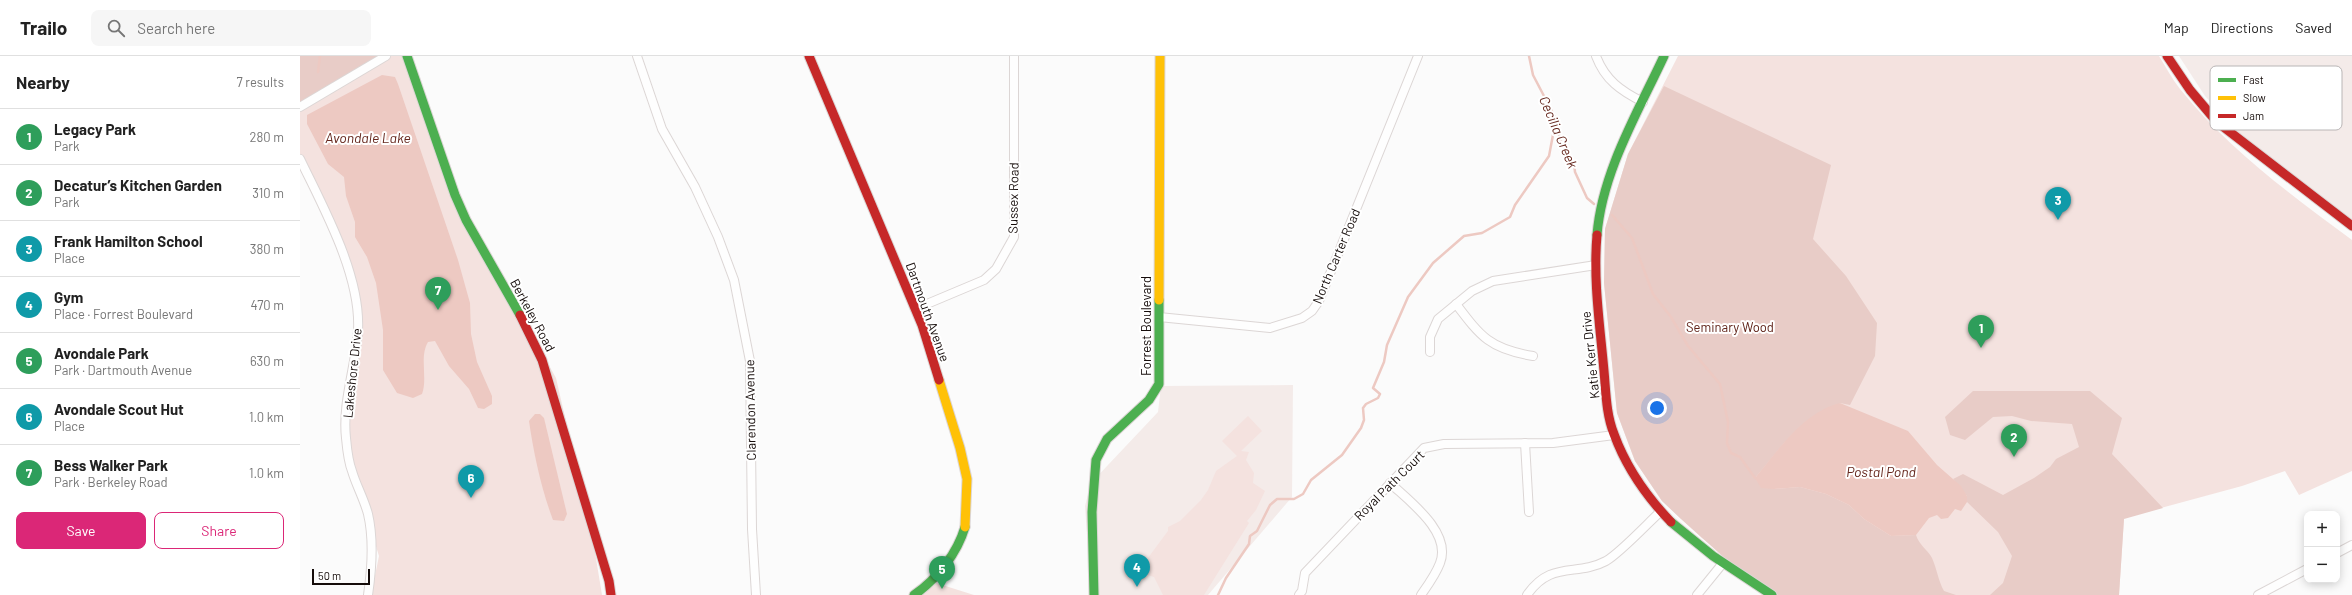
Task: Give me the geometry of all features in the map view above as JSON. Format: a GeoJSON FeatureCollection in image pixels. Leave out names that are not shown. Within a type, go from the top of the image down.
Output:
{"type":"FeatureCollection","features":[{"type":"Feature","properties":{"kind":"street"},"geometry":{"type":"LineString","coordinates":[[300,107],[386,56]]}},
{"type":"Feature","properties":{"kind":"street","name":"Berkeley Road"},"geometry":{"type":"LineString","coordinates":[[407,56],[420,90],[444,166],[460,208],[532,336],[542,360],[586,500],[611,595]]}},
{"type":"Feature","properties":{"kind":"street","name":"Clarendon Avenue"},"geometry":{"type":"LineString","coordinates":[[637,56],[662,129],[695,187],[718,236],[734,280],[740,306],[750,361],[752,521],[757,595]]}},
{"type":"Feature","properties":{"kind":"street","name":"Dartmouth Avenue"},"geometry":{"type":"LineString","coordinates":[[809,56],[915,309],[960,448],[967,479],[965,528],[955,553],[924,588],[914,595]]}},
{"type":"Feature","properties":{"kind":"street","name":"Sussex Road"},"geometry":{"type":"LineString","coordinates":[[915,309],[984,280],[996,269],[1014,237],[1014,56]]}},
{"type":"Feature","properties":{"kind":"street","name":"Forrest Boulevard"},"geometry":{"type":"LineString","coordinates":[[1094,595],[1093,500],[1095,463],[1100,448],[1108,438],[1142,407],[1158,387],[1160,56]]}},
{"type":"Feature","properties":{"kind":"street","name":"North Carter Road"},"geometry":{"type":"LineString","coordinates":[[1159,317],[1270,328],[1302,318],[1312,311],[1319,301],[1418,56]]}},
{"type":"Feature","properties":{"kind":"street"},"geometry":{"type":"LineString","coordinates":[[1596,56],[1610,81],[1626,93],[1643,102]]}},
{"type":"Feature","properties":{"kind":"street","name":"Katie Kerr Drive"},"geometry":{"type":"LineString","coordinates":[[1664,56],[1609,180],[1600,211],[1596,265],[1599,325],[1609,416],[1614,435],[1632,472],[1661,511],[1723,563],[1772,595]]}},
{"type":"Feature","properties":{"kind":"street"},"geometry":{"type":"LineString","coordinates":[[2170,57],[2190,90],[2210,114]]}},
{"type":"Feature","properties":{"kind":"street"},"geometry":{"type":"LineString","coordinates":[[2227,130],[2352,226]]}},
{"type":"Feature","properties":{"kind":"street","name":"Lakeshore Drive"},"geometry":{"type":"LineString","coordinates":[[300,159],[333,226],[350,277],[356,302],[358,329],[348,402],[346,437],[351,470],[368,512],[372,536],[368,595]]}},
{"type":"Feature","properties":{"kind":"street"},"geometry":{"type":"LineString","coordinates":[[1430,352],[1430,337],[1438,319],[1472,291],[1494,281],[1596,265]]}},
{"type":"Feature","properties":{"kind":"street"},"geometry":{"type":"LineString","coordinates":[[1456,304],[1477,331],[1492,344],[1512,353],[1533,356]]}},
{"type":"Feature","properties":{"kind":"street","name":"Royal Path Court"},"geometry":{"type":"LineString","coordinates":[[1299,595],[1302,591],[1305,572],[1424,448],[1444,444],[1553,443],[1614,435]]}},
{"type":"Feature","properties":{"kind":"street"},"geometry":{"type":"LineString","coordinates":[[1526,443],[1529,512]]}},
{"type":"Feature","properties":{"kind":"street"},"geometry":{"type":"LineString","coordinates":[[1390,483],[1434,527],[1442,547],[1440,562],[1421,595]]}},
{"type":"Feature","properties":{"kind":"street"},"geometry":{"type":"LineString","coordinates":[[1527,595],[1543,578],[1555,572],[1591,566],[1606,560],[1661,511]]}},
{"type":"Feature","properties":{"kind":"street"},"geometry":{"type":"LineString","coordinates":[[2340,550],[2352,544]]}},
{"type":"Feature","properties":{"kind":"street"},"geometry":{"type":"LineString","coordinates":[[1697,595],[1723,563]]}},
{"type":"Feature","properties":{"kind":"street"},"geometry":{"type":"LineString","coordinates":[[2258,595],[2304,571]]}},
{"type":"Feature","properties":{"kind":"shaded area"},"geometry":{"type":"Polygon","coordinates":[[[2179,56],[2352,56],[2352,220],[2236,130],[2342,130],[2342,66],[2210,66],[2210,101],[2179,56]]]}},
{"type":"Feature","properties":{"kind":"shaded area"},"geometry":{"type":"Polygon","coordinates":[[[1293,385],[1292,497],[1208,595],[1091,595],[1085,506],[1091,483],[1158,412],[1161,386],[1293,385]]]}},
{"type":"Feature","properties":{"kind":"green space"},"geometry":{"type":"Polygon","coordinates":[[[300,56],[385,56],[300,103],[300,56]]]}},
{"type":"Feature","properties":{"kind":"green space"},"geometry":{"type":"Polygon","coordinates":[[[385,56],[409,56],[460,205],[556,378],[592,534],[602,595],[371,595],[379,556],[343,440],[359,346],[355,288],[300,155],[300,103],[385,56]]]}},
{"type":"Feature","properties":{"kind":"green space"},"geometry":{"type":"Polygon","coordinates":[[[1678,56],[2159,56],[2180,89],[2210,123],[2210,130],[2217,130],[2239,151],[2283,188],[2352,240],[2352,471],[2299,495],[2285,471],[2242,486],[2124,518],[2119,595],[1778,595],[1702,538],[1662,501],[1635,461],[1617,413],[1604,283],[1605,229],[1628,154],[1678,56]]]}},
{"type":"Feature","properties":{"kind":"green space","name":"Seminary Wood"},"geometry":{"type":"Polygon","coordinates":[[[1664,86],[1831,165],[1813,239],[1846,276],[1877,323],[1875,356],[1850,405],[1840,403],[1784,443],[1755,478],[1774,489],[1800,487],[1826,494],[1849,505],[1864,519],[1891,536],[1916,535],[1919,542],[1932,558],[1944,591],[1956,595],[1778,595],[1738,570],[1681,519],[1662,501],[1635,461],[1617,413],[1604,283],[1605,229],[1628,154],[1664,86]]]}},
{"type":"Feature","properties":{"kind":"green space"},"geometry":{"type":"Polygon","coordinates":[[[1973,391],[2090,391],[2122,418],[2112,454],[2163,508],[2124,519],[2119,595],[1990,595],[2003,583],[2012,556],[1998,532],[1967,502],[1967,496],[1953,479],[1963,474],[2003,495],[2034,478],[2050,467],[2056,459],[2079,447],[2072,424],[2031,421],[2012,416],[1993,417],[1965,440],[1950,435],[1945,417],[1973,391]]]}},
{"type":"Feature","properties":{"kind":"green space"},"geometry":{"type":"Polygon","coordinates":[[[1248,416],[1262,431],[1241,451],[1249,452],[1246,460],[1254,473],[1253,483],[1265,491],[1256,510],[1247,521],[1249,523],[1204,595],[1163,595],[1154,577],[1145,574],[1146,578],[1144,580],[1136,574],[1168,531],[1168,527],[1180,521],[1201,500],[1208,490],[1216,471],[1237,456],[1222,441],[1248,416]]]}},
{"type":"Feature","properties":{"kind":"green space"},"geometry":{"type":"Polygon","coordinates":[[[936,583],[974,595],[921,595],[936,583]]]}},
{"type":"Feature","properties":{"kind":"water","name":"Avondale Lake"},"geometry":{"type":"Polygon","coordinates":[[[382,75],[395,77],[398,84],[458,260],[470,303],[471,334],[477,362],[492,396],[492,404],[484,409],[478,408],[469,389],[449,366],[435,341],[428,342],[425,348],[424,388],[422,394],[413,398],[397,393],[383,370],[383,330],[376,283],[367,257],[355,237],[355,222],[346,196],[344,177],[328,164],[307,124],[307,115],[382,75]]]}},
{"type":"Feature","properties":{"kind":"water","name":"Postal Pond"},"geometry":{"type":"Polygon","coordinates":[[[1840,403],[1908,431],[1937,465],[1961,486],[1967,496],[1967,502],[1961,511],[1955,509],[1948,518],[1941,519],[1937,515],[1929,518],[1916,535],[1891,536],[1864,519],[1849,505],[1826,494],[1800,487],[1774,489],[1761,488],[1755,478],[1793,433],[1803,423],[1815,415],[1840,403]]]}},
{"type":"Feature","properties":{"kind":"water"},"geometry":{"type":"Polygon","coordinates":[[[535,414],[540,414],[544,418],[567,514],[564,521],[553,520],[541,484],[529,421],[535,414]]]}},
{"type":"Feature","properties":{"kind":"waterway"},"geometry":{"type":"LineString","coordinates":[[318,72],[320,56]]}},
{"type":"Feature","properties":{"kind":"waterway","name":"Cecilia Creek"},"geometry":{"type":"LineString","coordinates":[[1529,56],[1533,75],[1556,119],[1560,140],[1574,163],[1575,172],[1587,198],[1594,204]]}},
{"type":"Feature","properties":{"kind":"waterway"},"geometry":{"type":"LineString","coordinates":[[1218,595],[1226,578],[1249,544],[1250,536],[1257,531],[1270,505],[1277,499],[1294,499],[1303,494],[1311,480],[1342,455],[1361,428],[1364,420],[1363,408],[1366,404],[1378,398],[1380,394],[1373,388],[1384,362],[1387,345],[1408,297],[1433,263],[1464,236],[1482,233],[1510,217],[1515,205],[1549,156],[1556,119]]}},
{"type":"Feature","properties":{"kind":"waterway","name":"Cecilia Creek"},"geometry":{"type":"LineString","coordinates":[[1612,215],[1632,238],[1653,294],[1671,317],[1688,346],[1720,384],[1728,422],[1727,443],[1731,453],[1740,457],[1755,478]]}},
{"type":"Feature","properties":{"kind":"traffic: fast"},"geometry":{"type":"LineString","coordinates":[[407,56],[455,195],[466,220],[520,315]]}},
{"type":"Feature","properties":{"kind":"traffic: fast"},"geometry":{"type":"LineString","coordinates":[[1597,235],[1600,212],[1614,165],[1664,56]]}},
{"type":"Feature","properties":{"kind":"traffic: fast"},"geometry":{"type":"LineString","coordinates":[[1094,595],[1092,512],[1096,460],[1107,439],[1149,400],[1159,384],[1159,300]]}},
{"type":"Feature","properties":{"kind":"traffic: fast"},"geometry":{"type":"LineString","coordinates":[[1671,522],[1713,556],[1772,595]]}},
{"type":"Feature","properties":{"kind":"traffic: fast"},"geometry":{"type":"LineString","coordinates":[[914,595],[931,581],[945,565],[957,547],[965,527]]}},
{"type":"Feature","properties":{"kind":"traffic: slow"},"geometry":{"type":"LineString","coordinates":[[1159,300],[1160,56]]}},
{"type":"Feature","properties":{"kind":"traffic: slow"},"geometry":{"type":"LineString","coordinates":[[939,380],[960,448],[967,479],[965,527]]}},
{"type":"Feature","properties":{"kind":"traffic: jam"},"geometry":{"type":"LineString","coordinates":[[809,56],[922,325],[939,380]]}},
{"type":"Feature","properties":{"kind":"traffic: jam"},"geometry":{"type":"LineString","coordinates":[[2167,56],[2190,90],[2210,114]]}},
{"type":"Feature","properties":{"kind":"traffic: jam"},"geometry":{"type":"LineString","coordinates":[[2227,130],[2352,226]]}},
{"type":"Feature","properties":{"kind":"traffic: jam"},"geometry":{"type":"LineString","coordinates":[[1597,235],[1596,269],[1598,303],[1609,419],[1619,446],[1631,470],[1646,492],[1671,522]]}},
{"type":"Feature","properties":{"kind":"traffic: jam"},"geometry":{"type":"LineString","coordinates":[[520,315],[542,360],[609,581],[611,595]]}},
{"type":"Feature","properties":{"kind":"place","name":"Frank Hamilton School"},"geometry":{"type":"Point","coordinates":[2058,220]}},
{"type":"Feature","properties":{"kind":"place","name":"Bess Walker Park"},"geometry":{"type":"Point","coordinates":[438,310]}},
{"type":"Feature","properties":{"kind":"place","name":"Legacy Park"},"geometry":{"type":"Point","coordinates":[1981,348]}},
{"type":"Feature","properties":{"kind":"place","name":"Decatur’s Kitchen Garden"},"geometry":{"type":"Point","coordinates":[2014,457]}},
{"type":"Feature","properties":{"kind":"place","name":"Avondale Scout Hut"},"geometry":{"type":"Point","coordinates":[471,498]}},
{"type":"Feature","properties":{"kind":"place","name":"Gym"},"geometry":{"type":"Point","coordinates":[1137,587]}},
{"type":"Feature","properties":{"kind":"place","name":"Avondale Park"},"geometry":{"type":"Point","coordinates":[942,589]}}]}
